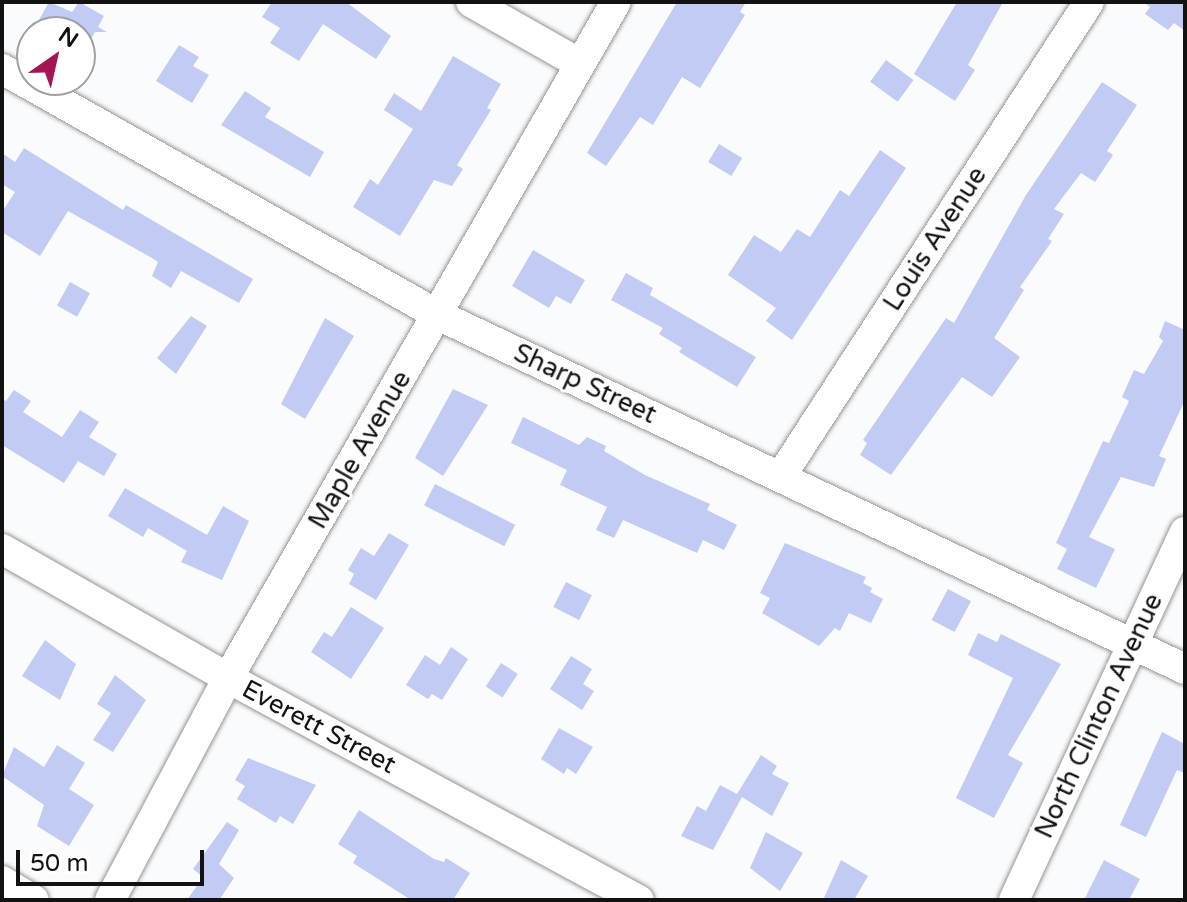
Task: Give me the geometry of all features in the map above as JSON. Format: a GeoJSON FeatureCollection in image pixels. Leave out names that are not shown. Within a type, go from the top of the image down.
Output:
{"type":"FeatureCollection","features":[{"type":"Feature","properties":{"kind":"street"},"geometry":{"type":"LineString","coordinates":[[471,2],[580,64]]}},
{"type":"Feature","properties":{"kind":"street","name":"Maple Avenue"},"geometry":{"type":"LineString","coordinates":[[110,900],[228,678],[616,2]]}},
{"type":"Feature","properties":{"kind":"street","name":"Louis Avenue"},"geometry":{"type":"LineString","coordinates":[[781,476],[1089,2]]}},
{"type":"Feature","properties":{"kind":"street","name":"Sharp Street"},"geometry":{"type":"LineString","coordinates":[[2,69],[438,315],[1185,669]]}},
{"type":"Feature","properties":{"kind":"street","name":"North Clinton Avenue"},"geometry":{"type":"LineString","coordinates":[[1014,900],[1185,532]]}},
{"type":"Feature","properties":{"kind":"street","name":"Everett Street"},"geometry":{"type":"LineString","coordinates":[[2,549],[228,678],[639,900]]}},
{"type":"Feature","properties":{"kind":"street"},"geometry":{"type":"LineString","coordinates":[[2,881],[34,900]]}},
{"type":"Feature","properties":{"kind":"building"},"geometry":{"type":"Polygon","coordinates":[[[49,2],[72,12],[79,2],[104,16],[98,27],[107,32],[96,32],[96,16],[41,16],[49,2]]]}},
{"type":"Feature","properties":{"kind":"building"},"geometry":{"type":"Polygon","coordinates":[[[272,2],[346,2],[391,36],[376,59],[323,24],[299,61],[270,43],[280,28],[262,17],[272,2]]]}},
{"type":"Feature","properties":{"kind":"building"},"geometry":{"type":"Polygon","coordinates":[[[677,2],[746,2],[740,12],[745,15],[700,88],[682,77],[653,125],[640,117],[606,166],[587,153],[677,2]]]}},
{"type":"Feature","properties":{"kind":"building"},"geometry":{"type":"Polygon","coordinates":[[[957,2],[1003,2],[968,65],[975,70],[955,101],[914,74],[957,2]]]}},
{"type":"Feature","properties":{"kind":"building"},"geometry":{"type":"Polygon","coordinates":[[[1143,2],[1185,2],[1185,31],[1174,23],[1168,30],[1145,14],[1150,7],[1143,2]]]}},
{"type":"Feature","properties":{"kind":"building"},"geometry":{"type":"Polygon","coordinates":[[[179,45],[199,57],[193,66],[209,75],[192,103],[156,81],[179,45]]]}},
{"type":"Feature","properties":{"kind":"building"},"geometry":{"type":"Polygon","coordinates":[[[453,56],[501,84],[487,108],[491,110],[457,165],[463,169],[452,186],[434,180],[400,236],[353,207],[370,179],[378,185],[413,129],[384,110],[394,93],[421,111],[453,56]]]}},
{"type":"Feature","properties":{"kind":"building"},"geometry":{"type":"Polygon","coordinates":[[[886,60],[914,80],[898,102],[870,82],[886,60]]]}},
{"type":"Feature","properties":{"kind":"building"},"geometry":{"type":"Polygon","coordinates":[[[1102,82],[1137,105],[1107,151],[1113,155],[1095,182],[1081,173],[1054,209],[1064,214],[1048,239],[1052,241],[1020,287],[1024,290],[994,338],[1020,357],[992,397],[962,377],[891,475],[860,455],[867,443],[863,440],[946,318],[954,323],[1026,195],[1102,82]]]}},
{"type":"Feature","properties":{"kind":"building"},"geometry":{"type":"Polygon","coordinates":[[[245,91],[271,108],[265,117],[324,152],[310,177],[221,125],[245,91]]]}},
{"type":"Feature","properties":{"kind":"building"},"geometry":{"type":"Polygon","coordinates":[[[719,144],[742,158],[731,176],[708,162],[719,144]]]}},
{"type":"Feature","properties":{"kind":"building"},"geometry":{"type":"Polygon","coordinates":[[[24,148],[123,210],[126,205],[253,279],[239,303],[181,271],[171,288],[152,276],[158,262],[68,211],[40,256],[2,232],[2,212],[15,192],[2,184],[2,153],[15,162],[24,148]]]}},
{"type":"Feature","properties":{"kind":"building"},"geometry":{"type":"Polygon","coordinates":[[[880,150],[906,168],[792,340],[766,321],[776,308],[728,275],[754,235],[781,252],[797,229],[810,237],[840,190],[849,196],[880,150]]]}},
{"type":"Feature","properties":{"kind":"building"},"geometry":{"type":"Polygon","coordinates":[[[533,250],[585,280],[571,304],[556,296],[549,308],[512,286],[533,250]]]}},
{"type":"Feature","properties":{"kind":"building"},"geometry":{"type":"Polygon","coordinates":[[[626,273],[653,288],[650,295],[756,357],[737,387],[679,352],[682,348],[659,334],[663,328],[611,300],[626,273]]]}},
{"type":"Feature","properties":{"kind":"building"},"geometry":{"type":"Polygon","coordinates":[[[70,282],[90,293],[77,317],[57,306],[70,282]]]}},
{"type":"Feature","properties":{"kind":"building"},"geometry":{"type":"Polygon","coordinates":[[[191,316],[207,326],[176,374],[157,358],[191,316]]]}},
{"type":"Feature","properties":{"kind":"building"},"geometry":{"type":"Polygon","coordinates":[[[325,318],[354,336],[305,419],[281,404],[325,318]]]}},
{"type":"Feature","properties":{"kind":"building"},"geometry":{"type":"Polygon","coordinates":[[[1165,321],[1185,330],[1185,400],[1159,456],[1166,459],[1154,487],[1121,477],[1089,537],[1115,549],[1096,588],[1057,569],[1067,549],[1056,543],[1103,441],[1109,443],[1129,401],[1122,397],[1134,370],[1144,374],[1163,341],[1159,337],[1165,321]]]}},
{"type":"Feature","properties":{"kind":"building"},"geometry":{"type":"Polygon","coordinates":[[[453,389],[488,405],[443,476],[415,458],[453,389]]]}},
{"type":"Feature","properties":{"kind":"building"},"geometry":{"type":"Polygon","coordinates":[[[14,390],[31,401],[23,412],[62,437],[80,410],[99,422],[89,437],[117,454],[104,476],[78,461],[64,483],[2,445],[2,399],[6,401],[14,390]]]}},
{"type":"Feature","properties":{"kind":"building"},"geometry":{"type":"Polygon","coordinates":[[[523,417],[579,445],[587,437],[606,446],[604,451],[645,475],[710,504],[707,510],[737,525],[724,550],[703,540],[697,553],[623,520],[614,538],[596,530],[607,507],[560,485],[567,470],[511,443],[523,417]]]}},
{"type":"Feature","properties":{"kind":"building"},"geometry":{"type":"Polygon","coordinates":[[[435,484],[515,525],[504,546],[424,505],[435,484]]]}},
{"type":"Feature","properties":{"kind":"building"},"geometry":{"type":"Polygon","coordinates":[[[125,488],[207,535],[223,506],[249,521],[222,580],[181,562],[187,551],[148,528],[143,537],[108,516],[125,488]]]}},
{"type":"Feature","properties":{"kind":"building"},"geometry":{"type":"Polygon","coordinates":[[[389,533],[409,545],[376,600],[349,584],[354,574],[348,570],[361,548],[374,556],[389,533]]]}},
{"type":"Feature","properties":{"kind":"building"},"geometry":{"type":"Polygon","coordinates":[[[785,543],[866,577],[863,583],[872,588],[870,592],[883,599],[871,623],[849,613],[840,631],[835,628],[819,646],[762,613],[770,598],[760,593],[785,543]]]}},
{"type":"Feature","properties":{"kind":"building"},"geometry":{"type":"Polygon","coordinates":[[[566,582],[592,595],[579,620],[553,607],[566,582]]]}},
{"type":"Feature","properties":{"kind":"building"},"geometry":{"type":"Polygon","coordinates":[[[948,589],[971,601],[955,632],[932,620],[948,589]]]}},
{"type":"Feature","properties":{"kind":"building"},"geometry":{"type":"Polygon","coordinates":[[[351,607],[384,628],[351,679],[311,652],[324,632],[332,637],[351,607]]]}},
{"type":"Feature","properties":{"kind":"building"},"geometry":{"type":"Polygon","coordinates":[[[978,633],[997,642],[1001,634],[1061,664],[1008,755],[1023,763],[994,818],[956,798],[1013,678],[968,655],[978,633]]]}},
{"type":"Feature","properties":{"kind":"building"},"geometry":{"type":"Polygon","coordinates":[[[45,640],[76,664],[60,700],[22,676],[45,640]]]}},
{"type":"Feature","properties":{"kind":"building"},"geometry":{"type":"Polygon","coordinates":[[[451,647],[468,659],[442,700],[432,694],[428,699],[406,685],[425,655],[440,665],[451,647]]]}},
{"type":"Feature","properties":{"kind":"building"},"geometry":{"type":"Polygon","coordinates":[[[571,656],[592,669],[583,684],[594,691],[582,710],[550,689],[571,656]]]}},
{"type":"Feature","properties":{"kind":"building"},"geometry":{"type":"Polygon","coordinates":[[[501,663],[518,674],[503,697],[486,686],[501,663]]]}},
{"type":"Feature","properties":{"kind":"building"},"geometry":{"type":"Polygon","coordinates":[[[115,675],[146,700],[113,752],[93,740],[111,713],[97,704],[115,675]]]}},
{"type":"Feature","properties":{"kind":"building"},"geometry":{"type":"Polygon","coordinates":[[[559,728],[593,747],[576,774],[567,768],[564,774],[541,759],[559,728]]]}},
{"type":"Feature","properties":{"kind":"building"},"geometry":{"type":"Polygon","coordinates":[[[1162,732],[1185,744],[1185,773],[1177,770],[1146,837],[1120,825],[1162,732]]]}},
{"type":"Feature","properties":{"kind":"building"},"geometry":{"type":"Polygon","coordinates":[[[57,745],[85,763],[69,789],[94,805],[69,846],[37,826],[44,805],[2,776],[14,747],[44,767],[57,745]]]}},
{"type":"Feature","properties":{"kind":"building"},"geometry":{"type":"Polygon","coordinates":[[[761,755],[777,766],[772,774],[789,783],[772,816],[742,797],[713,850],[681,836],[697,806],[706,811],[720,785],[737,794],[761,755]]]}},
{"type":"Feature","properties":{"kind":"building"},"geometry":{"type":"Polygon","coordinates":[[[248,758],[316,785],[293,824],[280,816],[276,823],[237,799],[245,786],[235,780],[248,758]]]}},
{"type":"Feature","properties":{"kind":"building"},"geometry":{"type":"Polygon","coordinates":[[[359,810],[434,859],[444,862],[446,858],[470,873],[453,900],[411,900],[353,863],[357,856],[338,844],[359,810]]]}},
{"type":"Feature","properties":{"kind":"building"},"geometry":{"type":"Polygon","coordinates":[[[227,822],[239,830],[219,864],[234,878],[219,900],[187,900],[203,877],[193,869],[227,822]]]}},
{"type":"Feature","properties":{"kind":"building"},"geometry":{"type":"Polygon","coordinates":[[[766,832],[803,853],[780,891],[750,868],[766,832]]]}},
{"type":"Feature","properties":{"kind":"building"},"geometry":{"type":"Polygon","coordinates":[[[841,860],[868,876],[854,900],[823,900],[841,860]]]}},
{"type":"Feature","properties":{"kind":"building"},"geometry":{"type":"Polygon","coordinates":[[[1104,860],[1140,879],[1129,900],[1084,900],[1104,860]]]}}]}
